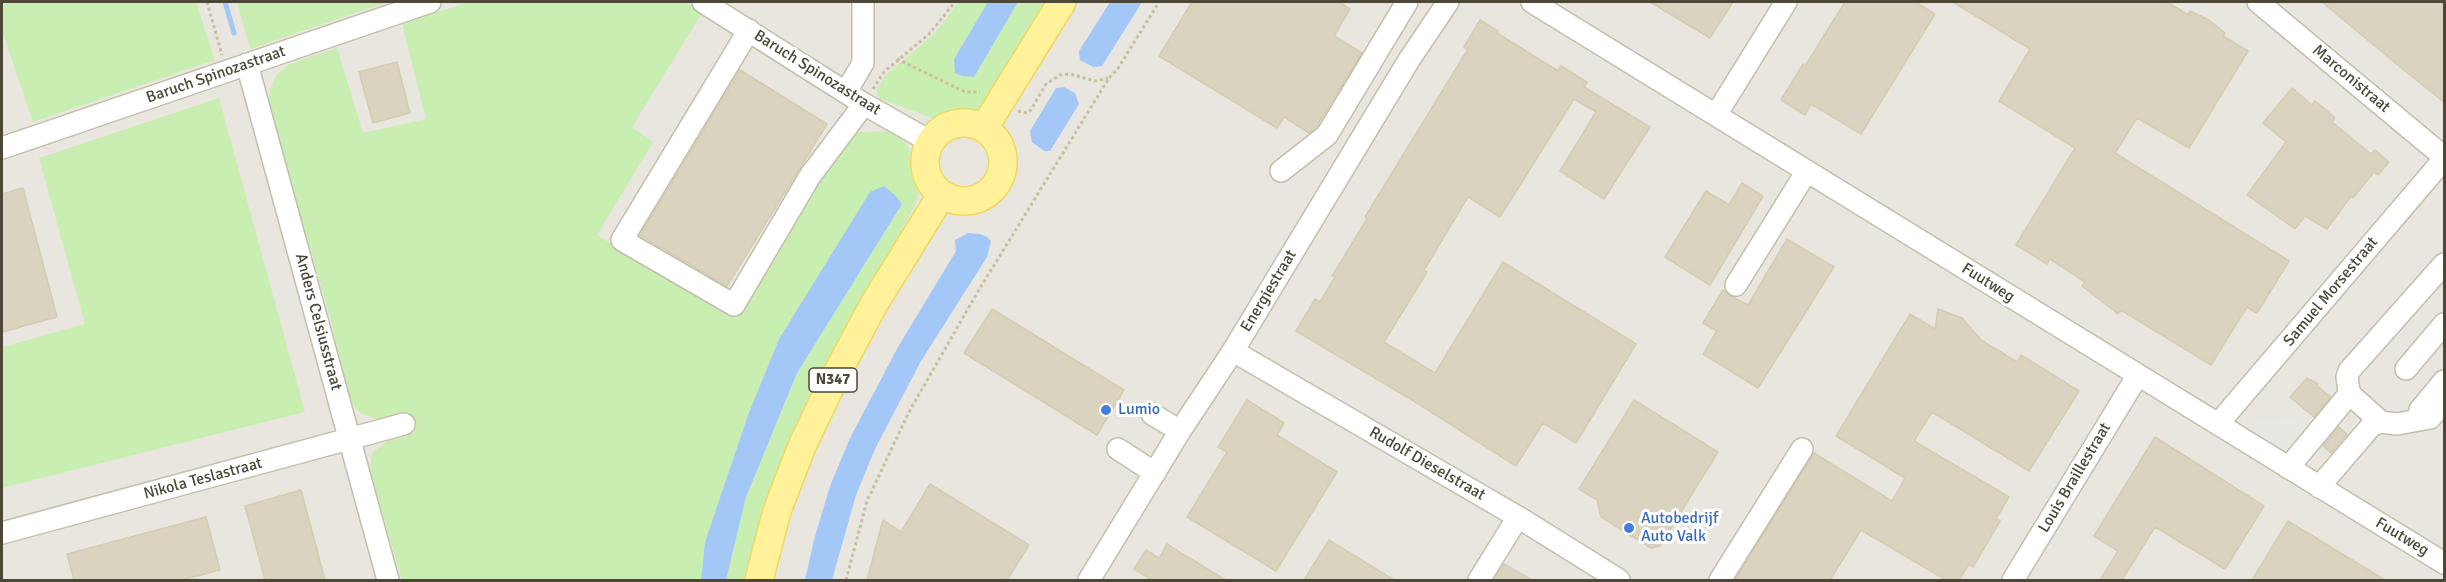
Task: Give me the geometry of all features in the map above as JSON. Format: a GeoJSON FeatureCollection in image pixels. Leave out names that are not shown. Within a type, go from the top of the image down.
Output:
{"type":"FeatureCollection","features":[{"type":"Feature","properties":{"kind":"main road"},"geometry":{"type":"LineString","coordinates":[[984,128],[1062,2]]}},
{"type":"Feature","properties":{"kind":"main road"},"geometry":{"type":"LineString","coordinates":[[954,124],[974,124],[984,128],[997,140],[1003,157],[1003,166],[997,183],[985,195],[976,199],[959,200],[942,194],[935,188],[926,170],[927,151],[931,142],[937,134],[954,124]]}},
{"type":"Feature","properties":{"kind":"main road","name":"N347"},"geometry":{"type":"LineString","coordinates":[[759,580],[777,511],[806,436],[874,304],[942,194]]}},
{"type":"Feature","properties":{"kind":"street","name":"Baruch Spinozastraat"},"geometry":{"type":"LineString","coordinates":[[2,148],[430,2]]}},
{"type":"Feature","properties":{"kind":"street","name":"Baruch Spinozastraat"},"geometry":{"type":"LineString","coordinates":[[703,2],[864,104],[931,142]]}},
{"type":"Feature","properties":{"kind":"street"},"geometry":{"type":"LineString","coordinates":[[846,92],[863,63],[863,2]]}},
{"type":"Feature","properties":{"kind":"street"},"geometry":{"type":"LineString","coordinates":[[1281,171],[1327,135],[1407,2]]}},
{"type":"Feature","properties":{"kind":"street","name":"Energiestraat"},"geometry":{"type":"LineString","coordinates":[[1089,580],[1180,431],[1233,351],[1409,60],[1448,2]]}},
{"type":"Feature","properties":{"kind":"street","name":"Fuutweg"},"geometry":{"type":"LineString","coordinates":[[1532,2],[2445,563]]}},
{"type":"Feature","properties":{"kind":"street"},"geometry":{"type":"LineString","coordinates":[[1716,115],[1786,2]]}},
{"type":"Feature","properties":{"kind":"street","name":"Marconistraat"},"geometry":{"type":"LineString","coordinates":[[2258,2],[2445,158]]}},
{"type":"Feature","properties":{"kind":"street"},"geometry":{"type":"LineString","coordinates":[[749,30],[622,240],[734,305],[810,176],[864,104]]}},
{"type":"Feature","properties":{"kind":"street","name":"Anders Celsiusstraat"},"geometry":{"type":"LineString","coordinates":[[247,64],[388,580]]}},
{"type":"Feature","properties":{"kind":"street","name":"Samuel Morsestraat"},"geometry":{"type":"LineString","coordinates":[[2218,424],[2445,158]]}},
{"type":"Feature","properties":{"kind":"street"},"geometry":{"type":"LineString","coordinates":[[1736,285],[1807,171]]}},
{"type":"Feature","properties":{"kind":"street"},"geometry":{"type":"LineString","coordinates":[[2288,468],[2345,398],[2349,371],[2445,264]]}},
{"type":"Feature","properties":{"kind":"street"},"geometry":{"type":"LineString","coordinates":[[2406,369],[2445,324]]}},
{"type":"Feature","properties":{"kind":"street","name":"Rudolf Dieselstraat"},"geometry":{"type":"LineString","coordinates":[[1233,351],[1518,517],[1619,580]]}},
{"type":"Feature","properties":{"kind":"street","name":"Louis Braillestraat"},"geometry":{"type":"LineString","coordinates":[[2013,580],[2138,375]]}},
{"type":"Feature","properties":{"kind":"street"},"geometry":{"type":"LineString","coordinates":[[2403,423],[2412,419],[2445,381]]}},
{"type":"Feature","properties":{"kind":"street"},"geometry":{"type":"LineString","coordinates":[[2345,398],[2352,396],[2373,427]]}},
{"type":"Feature","properties":{"kind":"street"},"geometry":{"type":"LineString","coordinates":[[2319,487],[2373,427],[2430,418],[2445,402]]}},
{"type":"Feature","properties":{"kind":"street"},"geometry":{"type":"LineString","coordinates":[[1152,414],[1180,431]]}},
{"type":"Feature","properties":{"kind":"street","name":"Nikola Teslastraat"},"geometry":{"type":"LineString","coordinates":[[2,533],[404,424]]}},
{"type":"Feature","properties":{"kind":"street"},"geometry":{"type":"LineString","coordinates":[[1118,449],[1155,473]]}},
{"type":"Feature","properties":{"kind":"street"},"geometry":{"type":"LineString","coordinates":[[1720,580],[1802,449]]}},
{"type":"Feature","properties":{"kind":"street"},"geometry":{"type":"LineString","coordinates":[[1479,580],[1518,517]]}},
{"type":"Feature","properties":{"kind":"path"},"geometry":{"type":"LineString","coordinates":[[207,2],[226,71]]}},
{"type":"Feature","properties":{"kind":"path"},"geometry":{"type":"LineString","coordinates":[[864,104],[884,72],[929,34],[955,2]]}},
{"type":"Feature","properties":{"kind":"path"},"geometry":{"type":"LineString","coordinates":[[846,580],[867,501],[909,412],[950,340],[1109,78],[1117,70],[1159,2]]}},
{"type":"Feature","properties":{"kind":"shaded area"},"geometry":{"type":"Polygon","coordinates":[[[2,2],[2444,2],[2444,580],[2,580],[2,2]]]}},
{"type":"Feature","properties":{"kind":"shaded area"},"geometry":{"type":"Polygon","coordinates":[[[2253,418],[2261,422],[2291,418],[2309,430],[2297,447],[2278,449],[2262,437],[2253,418]]]}},
{"type":"Feature","properties":{"kind":"green space"},"geometry":{"type":"Polygon","coordinates":[[[2,2],[196,2],[215,60],[33,122],[2,30],[2,2]]]}},
{"type":"Feature","properties":{"kind":"green space"},"geometry":{"type":"Polygon","coordinates":[[[237,2],[387,2],[250,49],[237,2]]]}},
{"type":"Feature","properties":{"kind":"green space"},"geometry":{"type":"Polygon","coordinates":[[[470,2],[685,2],[702,13],[632,127],[653,142],[597,235],[736,317],[827,170],[856,132],[890,131],[905,142],[914,157],[920,188],[916,203],[829,368],[795,425],[788,461],[754,580],[726,580],[746,497],[797,373],[902,204],[779,339],[748,415],[705,542],[701,580],[402,580],[370,471],[372,453],[389,440],[415,433],[409,413],[378,419],[360,413],[347,398],[331,320],[268,104],[270,88],[278,73],[290,64],[337,48],[363,133],[426,119],[402,23],[470,2]]]}},
{"type":"Feature","properties":{"kind":"green space"},"geometry":{"type":"Polygon","coordinates":[[[959,2],[988,2],[954,59],[974,77],[1018,2],[1052,2],[983,111],[934,119],[879,98],[877,89],[885,76],[935,33],[959,2]]]}},
{"type":"Feature","properties":{"kind":"green space"},"geometry":{"type":"Polygon","coordinates":[[[219,98],[305,412],[2,488],[2,347],[85,324],[39,158],[219,98]]]}},
{"type":"Feature","properties":{"kind":"water"},"geometry":{"type":"Polygon","coordinates":[[[988,2],[1018,2],[974,77],[962,76],[955,73],[954,59],[988,2]]]}},
{"type":"Feature","properties":{"kind":"water"},"geometry":{"type":"Polygon","coordinates":[[[1110,2],[1142,2],[1102,66],[1093,67],[1080,60],[1079,51],[1110,2]]]}},
{"type":"Feature","properties":{"kind":"water"},"geometry":{"type":"Polygon","coordinates":[[[1064,87],[1075,93],[1079,104],[1050,151],[1044,151],[1032,142],[1030,131],[1056,88],[1064,87]]]}},
{"type":"Feature","properties":{"kind":"water"},"geometry":{"type":"Polygon","coordinates":[[[884,186],[902,204],[797,373],[746,497],[726,580],[701,580],[705,542],[748,415],[779,339],[870,192],[884,186]]]}},
{"type":"Feature","properties":{"kind":"water"},"geometry":{"type":"Polygon","coordinates":[[[968,233],[980,234],[991,241],[987,257],[921,361],[875,449],[856,495],[832,580],[805,580],[830,486],[850,438],[898,347],[956,251],[955,240],[968,233]]]}},
{"type":"Feature","properties":{"kind":"building"},"geometry":{"type":"Polygon","coordinates":[[[1192,2],[1339,2],[1350,9],[1334,36],[1362,53],[1317,126],[1309,133],[1284,117],[1277,128],[1159,56],[1192,2]]]}},
{"type":"Feature","properties":{"kind":"building"},"geometry":{"type":"Polygon","coordinates":[[[1650,2],[1733,2],[1710,38],[1650,2]]]}},
{"type":"Feature","properties":{"kind":"building"},"geometry":{"type":"Polygon","coordinates":[[[1845,2],[1915,2],[1935,14],[1861,134],[1811,104],[1805,115],[1781,100],[1845,2]]]}},
{"type":"Feature","properties":{"kind":"building"},"geometry":{"type":"Polygon","coordinates":[[[1953,2],[2167,2],[2188,15],[2190,11],[2209,20],[2225,33],[2223,36],[2248,51],[2189,148],[2137,118],[2115,153],[2289,261],[2257,313],[2247,307],[2211,365],[2121,310],[2118,314],[2082,286],[2085,282],[2050,259],[2047,264],[2016,245],[2075,148],[1999,101],[2030,49],[1953,2]]]}},
{"type":"Feature","properties":{"kind":"building"},"geometry":{"type":"Polygon","coordinates":[[[2322,2],[2445,2],[2445,103],[2405,71],[2322,2]]]}},
{"type":"Feature","properties":{"kind":"building"},"geometry":{"type":"Polygon","coordinates":[[[1480,20],[1558,71],[1561,66],[1587,82],[1584,87],[1650,127],[1604,199],[1560,171],[1596,112],[1574,99],[1500,217],[1468,197],[1424,270],[1427,272],[1384,342],[1435,373],[1503,262],[1636,344],[1576,443],[1543,423],[1516,466],[1417,403],[1296,331],[1315,299],[1320,302],[1335,277],[1332,276],[1367,219],[1365,217],[1468,49],[1464,47],[1480,20]]]}},
{"type":"Feature","properties":{"kind":"building"},"geometry":{"type":"Polygon","coordinates":[[[397,62],[410,113],[373,123],[359,72],[397,62]]]}},
{"type":"Feature","properties":{"kind":"building"},"geometry":{"type":"Polygon","coordinates":[[[740,70],[827,124],[727,286],[640,235],[740,70]]]}},
{"type":"Feature","properties":{"kind":"building"},"geometry":{"type":"Polygon","coordinates":[[[2292,88],[2312,105],[2315,101],[2325,109],[2335,118],[2332,122],[2371,154],[2375,150],[2389,162],[2378,175],[2374,172],[2353,198],[2351,196],[2327,229],[2305,216],[2295,229],[2247,195],[2286,142],[2263,123],[2292,88]]]}},
{"type":"Feature","properties":{"kind":"building"},"geometry":{"type":"Polygon","coordinates":[[[1742,183],[1763,196],[1710,285],[1665,257],[1706,191],[1729,205],[1742,183]]]}},
{"type":"Feature","properties":{"kind":"building"},"geometry":{"type":"Polygon","coordinates":[[[23,188],[57,317],[2,332],[2,194],[23,188]]]}},
{"type":"Feature","properties":{"kind":"building"},"geometry":{"type":"Polygon","coordinates":[[[1787,239],[1834,267],[1758,388],[1703,354],[1717,331],[1703,323],[1723,290],[1748,305],[1787,239]]]}},
{"type":"Feature","properties":{"kind":"building"},"geometry":{"type":"Polygon","coordinates":[[[992,309],[1124,390],[1097,435],[964,353],[992,309]]]}},
{"type":"Feature","properties":{"kind":"building"},"geometry":{"type":"Polygon","coordinates":[[[1938,309],[1962,318],[1981,340],[2017,362],[2021,355],[2079,391],[2029,471],[1932,412],[1914,441],[2009,497],[1996,519],[2000,521],[1973,567],[1969,564],[1959,580],[1946,580],[1861,530],[1830,580],[1735,580],[1814,453],[1892,501],[1905,478],[1836,436],[1910,314],[1935,329],[1938,309]]]}},
{"type":"Feature","properties":{"kind":"building"},"geometry":{"type":"Polygon","coordinates":[[[2307,378],[2318,384],[2317,386],[2331,397],[2314,417],[2290,397],[2307,378]]]}},
{"type":"Feature","properties":{"kind":"building"},"geometry":{"type":"Polygon","coordinates":[[[1247,400],[1284,423],[1277,435],[1337,472],[1276,571],[1187,517],[1227,452],[1218,447],[1247,400]]]}},
{"type":"Feature","properties":{"kind":"building"},"geometry":{"type":"Polygon","coordinates":[[[1634,400],[1718,452],[1660,546],[1651,548],[1601,517],[1597,500],[1579,489],[1634,400]]]}},
{"type":"Feature","properties":{"kind":"building"},"geometry":{"type":"Polygon","coordinates":[[[2339,427],[2347,434],[2331,453],[2323,446],[2339,427]]]}},
{"type":"Feature","properties":{"kind":"building"},"geometry":{"type":"Polygon","coordinates":[[[2155,437],[2264,506],[2225,569],[2155,527],[2122,580],[2100,580],[2118,551],[2094,536],[2155,437]]]}},
{"type":"Feature","properties":{"kind":"building"},"geometry":{"type":"Polygon","coordinates":[[[930,484],[1029,545],[1007,580],[867,580],[883,520],[901,532],[930,484]]]}},
{"type":"Feature","properties":{"kind":"building"},"geometry":{"type":"Polygon","coordinates":[[[301,490],[325,580],[265,580],[245,506],[301,490]]]}},
{"type":"Feature","properties":{"kind":"building"},"geometry":{"type":"Polygon","coordinates":[[[206,517],[220,570],[182,580],[74,580],[67,554],[206,517]]]}},
{"type":"Feature","properties":{"kind":"building"},"geometry":{"type":"Polygon","coordinates":[[[2288,521],[2385,580],[2252,580],[2288,521]]]}},
{"type":"Feature","properties":{"kind":"building"},"geometry":{"type":"Polygon","coordinates":[[[1329,540],[1394,580],[1304,580],[1329,540]]]}},
{"type":"Feature","properties":{"kind":"building"},"geometry":{"type":"Polygon","coordinates":[[[1167,544],[1226,580],[1152,580],[1134,569],[1146,550],[1159,558],[1167,544]]]}},
{"type":"Feature","properties":{"kind":"building"},"geometry":{"type":"Polygon","coordinates":[[[1504,564],[1532,580],[1494,580],[1504,564]]]}},
{"type":"Feature","properties":{"kind":"waterway"},"geometry":{"type":"LineString","coordinates":[[225,2],[234,33]]}},
{"type":"Feature","properties":{"kind":"place","name":"Lumio"},"geometry":{"type":"Point","coordinates":[1106,410]}},
{"type":"Feature","properties":{"kind":"place","name":"Autobedrijf Auto Valk"},"geometry":{"type":"Point","coordinates":[1629,528]}}]}
